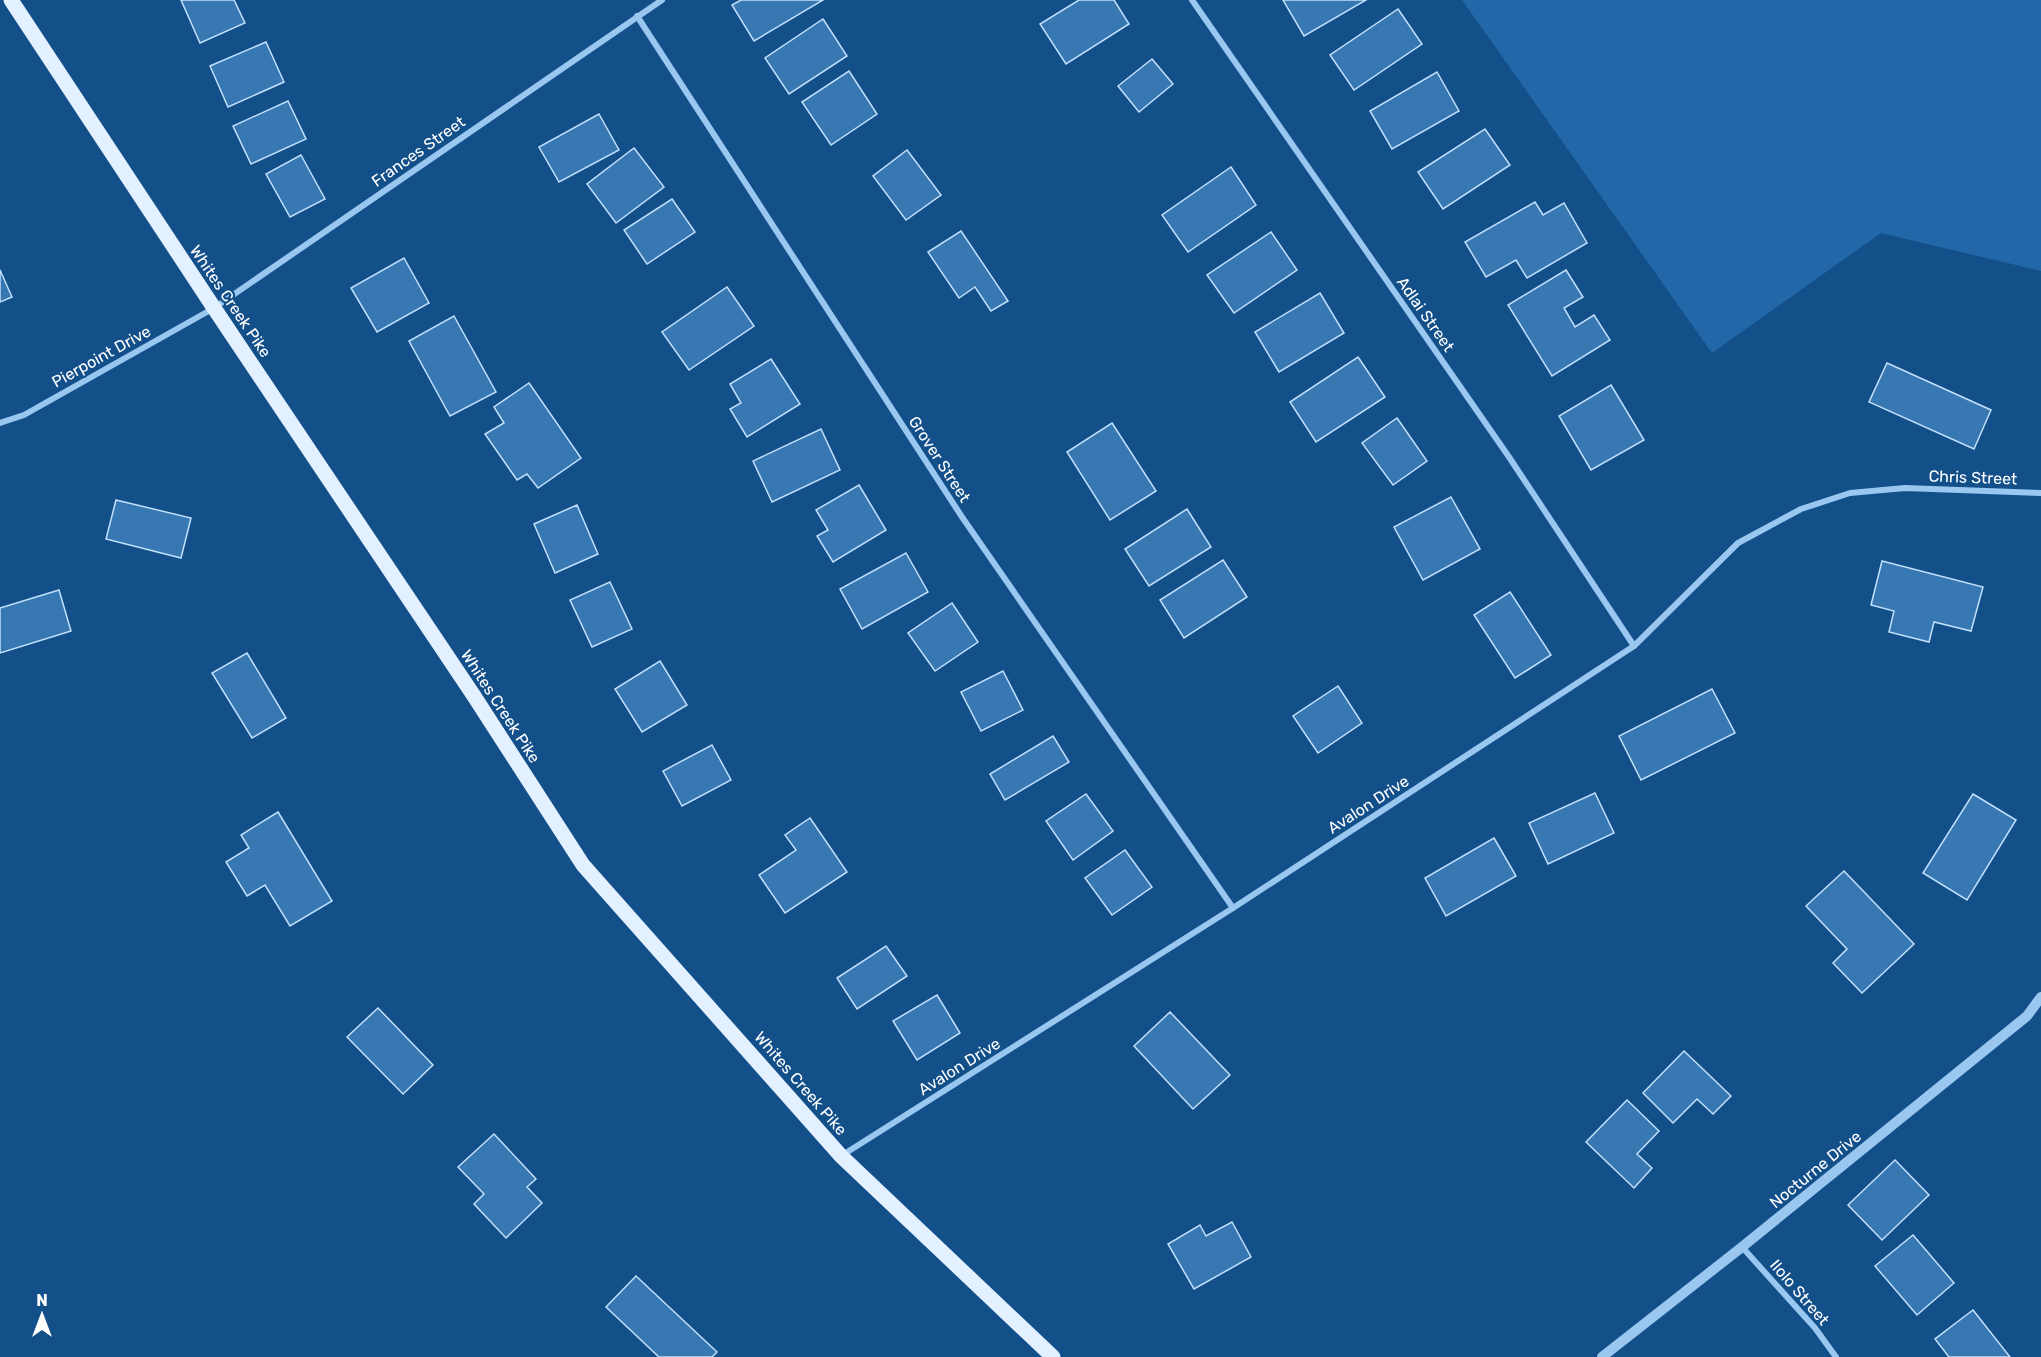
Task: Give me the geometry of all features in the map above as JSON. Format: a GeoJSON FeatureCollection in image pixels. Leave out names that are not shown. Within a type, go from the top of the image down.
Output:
{"type":"FeatureCollection","features":[{"type":"Feature","properties":{"kind":"main road","name":"Whites Creek Pike"},"geometry":{"type":"LineString","coordinates":[[11,0],[467,686],[583,865],[841,1156],[1053,1357]]}},
{"type":"Feature","properties":{"kind":"street","name":"Frances Street"},"geometry":{"type":"LineString","coordinates":[[214,308],[662,0]]}},
{"type":"Feature","properties":{"kind":"street","name":"Adlai Street"},"geometry":{"type":"LineString","coordinates":[[1192,0],[1509,457],[1634,646]]}},
{"type":"Feature","properties":{"kind":"street","name":"Grover Street"},"geometry":{"type":"LineString","coordinates":[[638,16],[962,517],[1233,908]]}},
{"type":"Feature","properties":{"kind":"street","name":"Pierpoint Drive"},"geometry":{"type":"LineString","coordinates":[[0,423],[24,415],[214,308]]}},
{"type":"Feature","properties":{"kind":"street","name":"Avalon Drive"},"geometry":{"type":"LineString","coordinates":[[841,1156],[1233,908],[1634,646],[1738,543],[1802,509],[1850,493],[1905,488]]}},
{"type":"Feature","properties":{"kind":"street","name":"Chris Street"},"geometry":{"type":"LineString","coordinates":[[1905,488],[2041,493]]}},
{"type":"Feature","properties":{"kind":"street","name":"Nocturne Drive"},"geometry":{"type":"LineString","coordinates":[[1602,1357],[1742,1247],[2027,1016],[2041,997]]}},
{"type":"Feature","properties":{"kind":"street","name":"Ilolo Street"},"geometry":{"type":"LineString","coordinates":[[1742,1247],[1815,1328],[1836,1357]]}},
{"type":"Feature","properties":{"kind":"shaded area"},"geometry":{"type":"Polygon","coordinates":[[[1462,0],[2041,0],[2041,271],[1881,233],[1712,353],[1462,0]]]}},
{"type":"Feature","properties":{"kind":"building"},"geometry":{"type":"Polygon","coordinates":[[[181,0],[234,0],[245,23],[200,43],[181,0]]]}},
{"type":"Feature","properties":{"kind":"building"},"geometry":{"type":"Polygon","coordinates":[[[741,0],[823,0],[754,41],[732,5],[741,0]]]}},
{"type":"Feature","properties":{"kind":"building"},"geometry":{"type":"Polygon","coordinates":[[[1079,0],[1114,0],[1129,24],[1066,64],[1040,24],[1079,0]]]}},
{"type":"Feature","properties":{"kind":"building"},"geometry":{"type":"Polygon","coordinates":[[[1283,0],[1366,0],[1304,36],[1283,0]]]}},
{"type":"Feature","properties":{"kind":"building"},"geometry":{"type":"Polygon","coordinates":[[[1398,9],[1422,44],[1354,90],[1330,55],[1398,9]]]}},
{"type":"Feature","properties":{"kind":"building"},"geometry":{"type":"Polygon","coordinates":[[[823,19],[847,56],[789,94],[765,58],[823,19]]]}},
{"type":"Feature","properties":{"kind":"building"},"geometry":{"type":"Polygon","coordinates":[[[266,42],[284,82],[228,107],[210,66],[266,42]]]}},
{"type":"Feature","properties":{"kind":"building"},"geometry":{"type":"Polygon","coordinates":[[[1152,59],[1173,84],[1139,112],[1118,86],[1152,59]]]}},
{"type":"Feature","properties":{"kind":"building"},"geometry":{"type":"Polygon","coordinates":[[[849,71],[877,114],[831,145],[802,102],[849,71]]]}},
{"type":"Feature","properties":{"kind":"building"},"geometry":{"type":"Polygon","coordinates":[[[1437,72],[1459,111],[1392,149],[1370,111],[1437,72]]]}},
{"type":"Feature","properties":{"kind":"building"},"geometry":{"type":"Polygon","coordinates":[[[288,101],[306,139],[251,164],[233,126],[288,101]]]}},
{"type":"Feature","properties":{"kind":"building"},"geometry":{"type":"Polygon","coordinates":[[[599,114],[619,150],[559,182],[539,147],[599,114]]]}},
{"type":"Feature","properties":{"kind":"building"},"geometry":{"type":"Polygon","coordinates":[[[1485,129],[1510,165],[1443,209],[1418,172],[1485,129]]]}},
{"type":"Feature","properties":{"kind":"building"},"geometry":{"type":"Polygon","coordinates":[[[634,148],[664,187],[616,223],[587,184],[634,148]]]}},
{"type":"Feature","properties":{"kind":"building"},"geometry":{"type":"Polygon","coordinates":[[[907,150],[941,195],[906,220],[873,176],[907,150]]]}},
{"type":"Feature","properties":{"kind":"building"},"geometry":{"type":"Polygon","coordinates":[[[301,155],[325,199],[290,217],[266,174],[301,155]]]}},
{"type":"Feature","properties":{"kind":"building"},"geometry":{"type":"Polygon","coordinates":[[[1231,167],[1256,205],[1188,252],[1162,215],[1231,167]]]}},
{"type":"Feature","properties":{"kind":"building"},"geometry":{"type":"Polygon","coordinates":[[[672,199],[695,232],[647,264],[624,230],[672,199]]]}},
{"type":"Feature","properties":{"kind":"building"},"geometry":{"type":"Polygon","coordinates":[[[1535,202],[1543,215],[1564,203],[1587,243],[1527,278],[1516,260],[1486,277],[1465,242],[1535,202]]]}},
{"type":"Feature","properties":{"kind":"building"},"geometry":{"type":"Polygon","coordinates":[[[961,231],[1008,301],[991,311],[975,287],[959,298],[928,252],[961,231]]]}},
{"type":"Feature","properties":{"kind":"building"},"geometry":{"type":"Polygon","coordinates":[[[1271,232],[1297,270],[1234,313],[1207,275],[1271,232]]]}},
{"type":"Feature","properties":{"kind":"building"},"geometry":{"type":"Polygon","coordinates":[[[404,258],[429,303],[377,332],[351,288],[404,258]]]}},
{"type":"Feature","properties":{"kind":"building"},"geometry":{"type":"Polygon","coordinates":[[[0,270],[12,297],[0,302],[0,270]]]}},
{"type":"Feature","properties":{"kind":"building"},"geometry":{"type":"Polygon","coordinates":[[[1566,270],[1583,297],[1564,308],[1575,327],[1594,315],[1610,340],[1552,376],[1508,305],[1566,270]]]}},
{"type":"Feature","properties":{"kind":"building"},"geometry":{"type":"Polygon","coordinates":[[[727,287],[754,326],[689,370],[662,332],[727,287]]]}},
{"type":"Feature","properties":{"kind":"building"},"geometry":{"type":"Polygon","coordinates":[[[1320,293],[1344,333],[1279,372],[1255,332],[1320,293]]]}},
{"type":"Feature","properties":{"kind":"building"},"geometry":{"type":"Polygon","coordinates":[[[454,316],[496,392],[450,416],[409,341],[454,316]]]}},
{"type":"Feature","properties":{"kind":"building"},"geometry":{"type":"Polygon","coordinates":[[[1358,357],[1385,397],[1316,442],[1290,402],[1358,357]]]}},
{"type":"Feature","properties":{"kind":"building"},"geometry":{"type":"Polygon","coordinates":[[[771,359],[800,404],[747,437],[730,409],[741,403],[730,384],[771,359]]]}},
{"type":"Feature","properties":{"kind":"building"},"geometry":{"type":"Polygon","coordinates":[[[1887,363],[1991,410],[1974,449],[1869,402],[1887,363]]]}},
{"type":"Feature","properties":{"kind":"building"},"geometry":{"type":"Polygon","coordinates":[[[529,383],[581,458],[538,488],[527,474],[517,480],[485,434],[504,423],[494,407],[529,383]]]}},
{"type":"Feature","properties":{"kind":"building"},"geometry":{"type":"Polygon","coordinates":[[[1611,385],[1644,440],[1591,470],[1559,416],[1611,385]]]}},
{"type":"Feature","properties":{"kind":"building"},"geometry":{"type":"Polygon","coordinates":[[[1397,418],[1427,461],[1393,485],[1362,443],[1397,418]]]}},
{"type":"Feature","properties":{"kind":"building"},"geometry":{"type":"Polygon","coordinates":[[[1112,423],[1156,491],[1110,520],[1067,452],[1112,423]]]}},
{"type":"Feature","properties":{"kind":"building"},"geometry":{"type":"Polygon","coordinates":[[[821,429],[840,470],[772,502],[753,461],[821,429]]]}},
{"type":"Feature","properties":{"kind":"building"},"geometry":{"type":"Polygon","coordinates":[[[859,485],[886,530],[833,562],[817,536],[828,530],[816,510],[859,485]]]}},
{"type":"Feature","properties":{"kind":"building"},"geometry":{"type":"Polygon","coordinates":[[[1451,497],[1480,549],[1423,580],[1394,527],[1451,497]]]}},
{"type":"Feature","properties":{"kind":"building"},"geometry":{"type":"Polygon","coordinates":[[[116,500],[191,518],[181,558],[106,539],[116,500]]]}},
{"type":"Feature","properties":{"kind":"building"},"geometry":{"type":"Polygon","coordinates":[[[577,505],[598,554],[555,573],[534,524],[577,505]]]}},
{"type":"Feature","properties":{"kind":"building"},"geometry":{"type":"Polygon","coordinates":[[[1187,509],[1211,547],[1149,586],[1125,549],[1187,509]]]}},
{"type":"Feature","properties":{"kind":"building"},"geometry":{"type":"Polygon","coordinates":[[[906,553],[928,592],[862,629],[840,589],[906,553]]]}},
{"type":"Feature","properties":{"kind":"building"},"geometry":{"type":"Polygon","coordinates":[[[1223,560],[1247,597],[1184,638],[1160,600],[1223,560]]]}},
{"type":"Feature","properties":{"kind":"building"},"geometry":{"type":"Polygon","coordinates":[[[1882,561],[1983,587],[1971,631],[1934,622],[1929,642],[1889,632],[1894,611],[1871,605],[1882,561]]]}},
{"type":"Feature","properties":{"kind":"building"},"geometry":{"type":"Polygon","coordinates":[[[610,582],[632,629],[592,647],[570,600],[610,582]]]}},
{"type":"Feature","properties":{"kind":"building"},"geometry":{"type":"Polygon","coordinates":[[[59,590],[71,631],[0,653],[0,608],[59,590]]]}},
{"type":"Feature","properties":{"kind":"building"},"geometry":{"type":"Polygon","coordinates":[[[1510,592],[1551,655],[1515,678],[1474,615],[1510,592]]]}},
{"type":"Feature","properties":{"kind":"building"},"geometry":{"type":"Polygon","coordinates":[[[952,603],[978,642],[935,671],[908,633],[952,603]]]}},
{"type":"Feature","properties":{"kind":"building"},"geometry":{"type":"Polygon","coordinates":[[[247,653],[286,718],[252,738],[212,673],[247,653]]]}},
{"type":"Feature","properties":{"kind":"building"},"geometry":{"type":"Polygon","coordinates":[[[660,661],[687,705],[642,732],[615,689],[660,661]]]}},
{"type":"Feature","properties":{"kind":"building"},"geometry":{"type":"Polygon","coordinates":[[[1003,671],[1023,710],[981,731],[961,692],[1003,671]]]}},
{"type":"Feature","properties":{"kind":"building"},"geometry":{"type":"Polygon","coordinates":[[[1338,686],[1362,723],[1318,753],[1293,716],[1338,686]]]}},
{"type":"Feature","properties":{"kind":"building"},"geometry":{"type":"Polygon","coordinates":[[[1712,689],[1735,733],[1641,780],[1619,736],[1712,689]]]}},
{"type":"Feature","properties":{"kind":"building"},"geometry":{"type":"Polygon","coordinates":[[[1053,736],[1069,762],[1005,800],[990,774],[1053,736]]]}},
{"type":"Feature","properties":{"kind":"building"},"geometry":{"type":"Polygon","coordinates":[[[712,745],[731,780],[682,806],[663,771],[712,745]]]}},
{"type":"Feature","properties":{"kind":"building"},"geometry":{"type":"Polygon","coordinates":[[[1595,793],[1614,833],[1548,864],[1529,823],[1595,793]]]}},
{"type":"Feature","properties":{"kind":"building"},"geometry":{"type":"Polygon","coordinates":[[[1086,794],[1113,831],[1073,860],[1046,821],[1086,794]]]}},
{"type":"Feature","properties":{"kind":"building"},"geometry":{"type":"Polygon","coordinates":[[[1973,794],[2016,820],[1967,900],[1923,873],[1973,794]]]}},
{"type":"Feature","properties":{"kind":"building"},"geometry":{"type":"Polygon","coordinates":[[[278,812],[332,901],[290,926],[265,885],[247,896],[226,862],[249,848],[241,835],[278,812]]]}},
{"type":"Feature","properties":{"kind":"building"},"geometry":{"type":"Polygon","coordinates":[[[810,818],[847,872],[785,913],[759,875],[796,850],[785,835],[810,818]]]}},
{"type":"Feature","properties":{"kind":"building"},"geometry":{"type":"Polygon","coordinates":[[[1494,838],[1516,876],[1446,916],[1425,878],[1494,838]]]}},
{"type":"Feature","properties":{"kind":"building"},"geometry":{"type":"Polygon","coordinates":[[[1125,850],[1152,887],[1112,915],[1085,878],[1125,850]]]}},
{"type":"Feature","properties":{"kind":"building"},"geometry":{"type":"Polygon","coordinates":[[[1844,871],[1914,944],[1862,993],[1833,963],[1847,949],[1806,906],[1844,871]]]}},
{"type":"Feature","properties":{"kind":"building"},"geometry":{"type":"Polygon","coordinates":[[[886,946],[907,976],[857,1009],[837,978],[886,946]]]}},
{"type":"Feature","properties":{"kind":"building"},"geometry":{"type":"Polygon","coordinates":[[[937,995],[960,1033],[917,1060],[893,1021],[937,995]]]}},
{"type":"Feature","properties":{"kind":"building"},"geometry":{"type":"Polygon","coordinates":[[[378,1008],[433,1065],[403,1094],[347,1037],[378,1008]]]}},
{"type":"Feature","properties":{"kind":"building"},"geometry":{"type":"Polygon","coordinates":[[[1170,1012],[1230,1075],[1193,1109],[1134,1046],[1170,1012]]]}},
{"type":"Feature","properties":{"kind":"building"},"geometry":{"type":"Polygon","coordinates":[[[1684,1051],[1731,1096],[1713,1114],[1697,1099],[1673,1123],[1643,1093],[1684,1051]]]}},
{"type":"Feature","properties":{"kind":"building"},"geometry":{"type":"Polygon","coordinates":[[[1627,1100],[1659,1131],[1637,1154],[1652,1168],[1634,1188],[1586,1142],[1627,1100]]]}},
{"type":"Feature","properties":{"kind":"building"},"geometry":{"type":"Polygon","coordinates":[[[494,1134],[536,1179],[527,1187],[542,1203],[506,1238],[474,1204],[484,1194],[458,1167],[494,1134]]]}},
{"type":"Feature","properties":{"kind":"building"},"geometry":{"type":"Polygon","coordinates":[[[1895,1160],[1929,1195],[1882,1240],[1848,1205],[1895,1160]]]}},
{"type":"Feature","properties":{"kind":"building"},"geometry":{"type":"Polygon","coordinates":[[[1232,1222],[1251,1257],[1194,1289],[1168,1244],[1200,1225],[1206,1236],[1232,1222]]]}},
{"type":"Feature","properties":{"kind":"building"},"geometry":{"type":"Polygon","coordinates":[[[1913,1235],[1954,1283],[1917,1315],[1875,1266],[1913,1235]]]}},
{"type":"Feature","properties":{"kind":"building"},"geometry":{"type":"Polygon","coordinates":[[[636,1276],[717,1352],[712,1357],[659,1357],[606,1307],[636,1276]]]}},
{"type":"Feature","properties":{"kind":"building"},"geometry":{"type":"Polygon","coordinates":[[[1973,1310],[2010,1357],[1949,1357],[1935,1339],[1973,1310]]]}}]}
